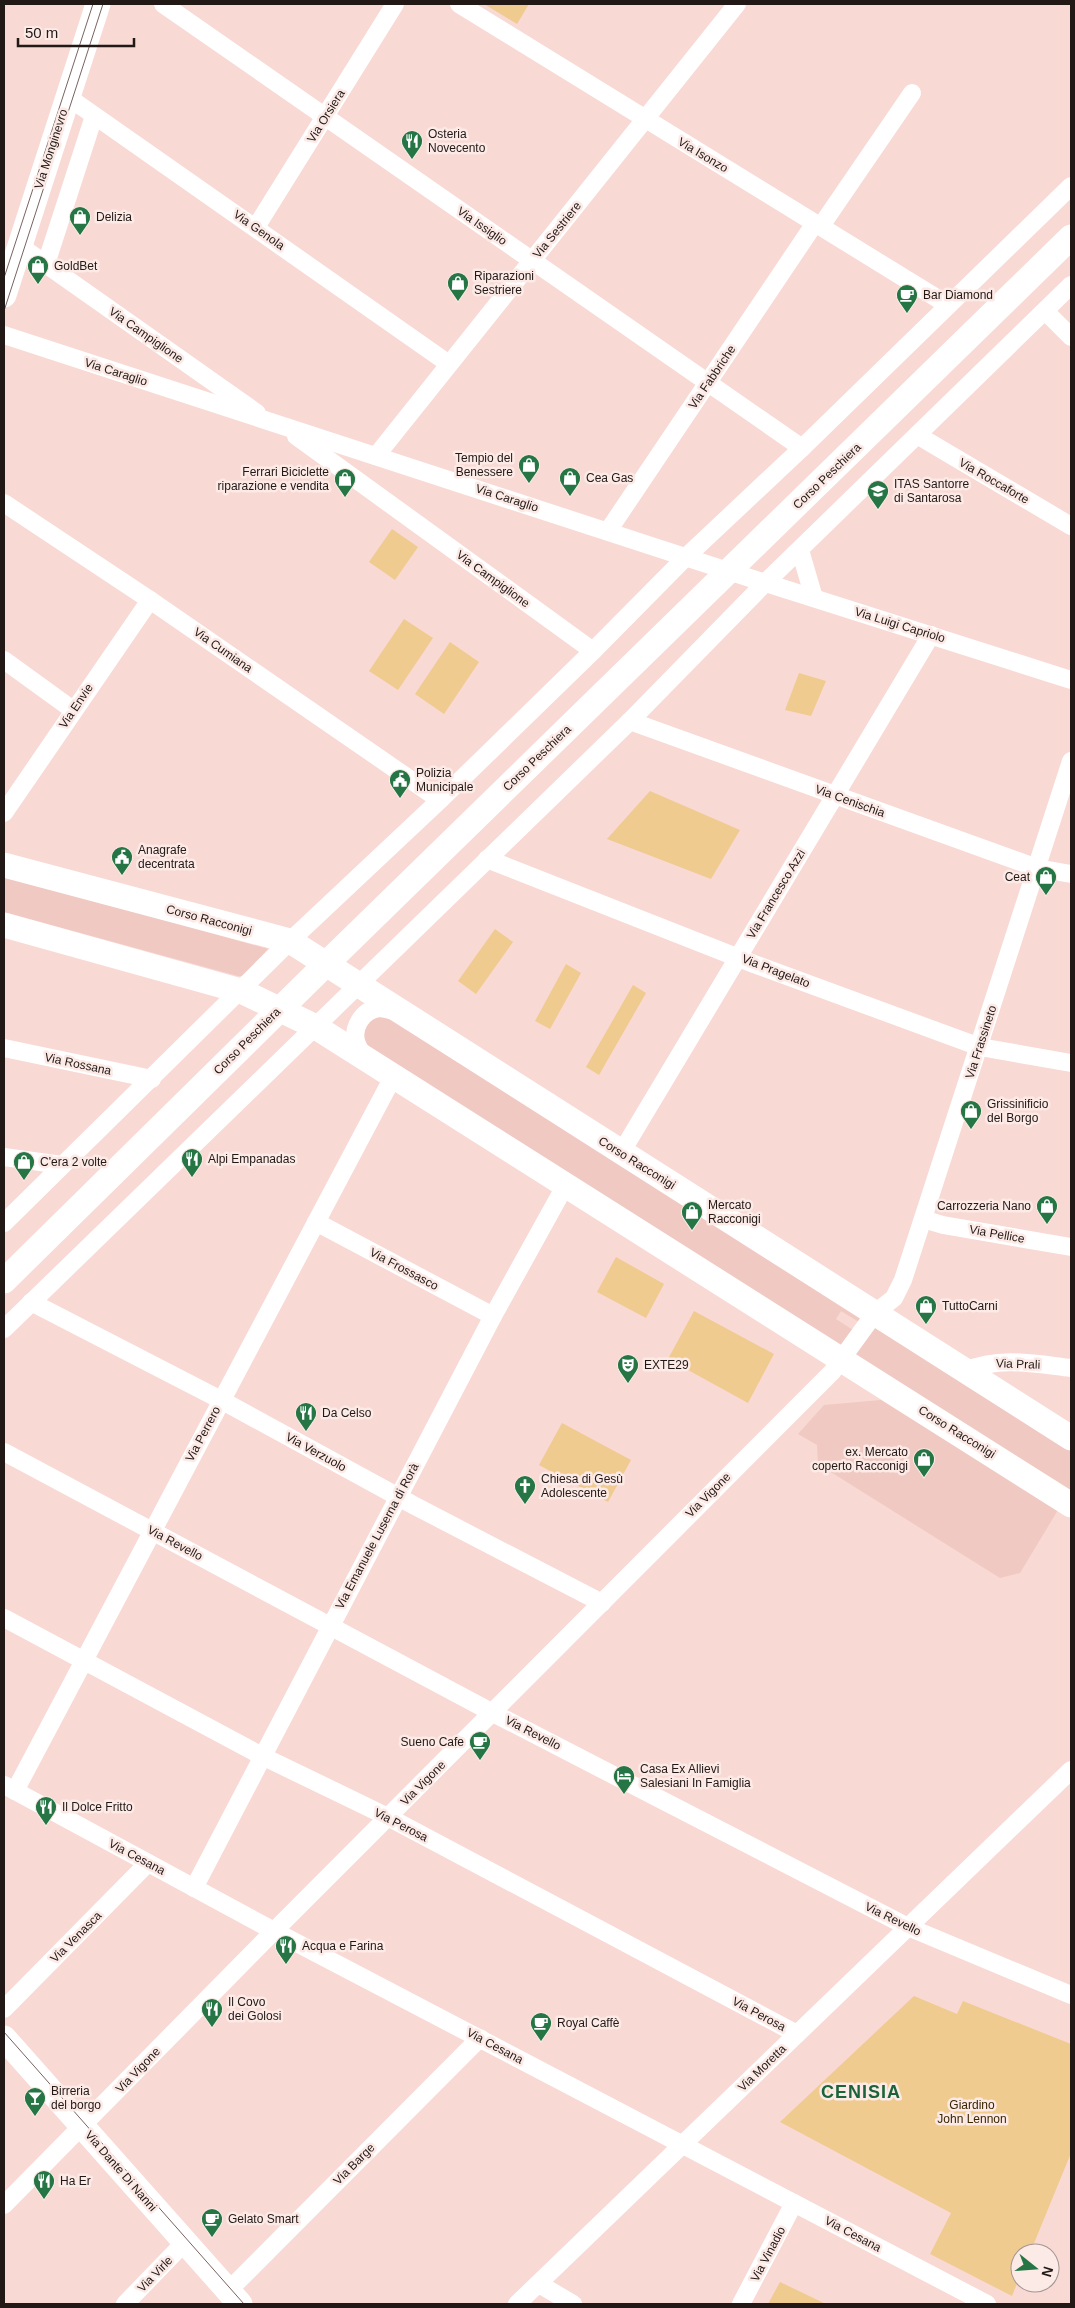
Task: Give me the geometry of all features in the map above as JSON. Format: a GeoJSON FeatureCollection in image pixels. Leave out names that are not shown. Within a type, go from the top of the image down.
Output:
{"type":"FeatureCollection","features":[{"type":"Feature","properties":{"kind":"street","name":"Via Monginevro"},"geometry":{"type":"LineString","coordinates":[[4,295],[98,4]]}},
{"type":"Feature","properties":{"kind":"street","name":"Via Issiglio"},"geometry":{"type":"LineString","coordinates":[[163,4],[802,448]]}},
{"type":"Feature","properties":{"kind":"street","name":"Via Orsiera"},"geometry":{"type":"LineString","coordinates":[[256,227],[395,4]]}},
{"type":"Feature","properties":{"kind":"street","name":"Via Isonzo"},"geometry":{"type":"LineString","coordinates":[[459,4],[948,305]]}},
{"type":"Feature","properties":{"kind":"street","name":"Via Sestriere"},"geometry":{"type":"LineString","coordinates":[[376,456],[738,4]]}},
{"type":"Feature","properties":{"kind":"street","name":"Via Fabbriche"},"geometry":{"type":"LineString","coordinates":[[608,531],[818,224],[912,93]]}},
{"type":"Feature","properties":{"kind":"street","name":"Via Genola"},"geometry":{"type":"LineString","coordinates":[[68,96],[450,364]]}},
{"type":"Feature","properties":{"kind":"street"},"geometry":{"type":"LineString","coordinates":[[46,264],[94,116]]}},
{"type":"Feature","properties":{"kind":"street"},"geometry":{"type":"LineString","coordinates":[[4,1222],[290,942],[593,651],[686,557],[802,448],[1071,186]]}},
{"type":"Feature","properties":{"kind":"street","name":"Corso Peschiera"},"geometry":{"type":"LineString","coordinates":[[4,1281],[280,1008],[1071,237]]}},
{"type":"Feature","properties":{"kind":"street","name":"Via Campiglione"},"geometry":{"type":"LineString","coordinates":[[20,246],[279,426]]}},
{"type":"Feature","properties":{"kind":"street"},"geometry":{"type":"LineString","coordinates":[[4,1329],[486,858],[630,721],[766,583],[1071,285]]}},
{"type":"Feature","properties":{"kind":"street"},"geometry":{"type":"LineString","coordinates":[[1045,311],[1071,337]]}},
{"type":"Feature","properties":{"kind":"street","name":"Via Caraglio"},"geometry":{"type":"LineString","coordinates":[[4,335],[279,426],[608,531],[728,572]]}},
{"type":"Feature","properties":{"kind":"street","name":"Via Caraglio"},"geometry":{"type":"LineString","coordinates":[[279,426],[392,506]]}},
{"type":"Feature","properties":{"kind":"street","name":"Via Roccaforte"},"geometry":{"type":"LineString","coordinates":[[917,435],[1071,526]]}},
{"type":"Feature","properties":{"kind":"street","name":"Via Cumiana"},"geometry":{"type":"LineString","coordinates":[[4,503],[150,600],[440,800]]}},
{"type":"Feature","properties":{"kind":"street","name":"Via Campiglione"},"geometry":{"type":"LineString","coordinates":[[392,506],[593,651]]}},
{"type":"Feature","properties":{"kind":"street"},"geometry":{"type":"LineString","coordinates":[[800,550],[814,598]]}},
{"type":"Feature","properties":{"kind":"street","name":"Via Luigi Capriolo"},"geometry":{"type":"LineString","coordinates":[[728,572],[1071,680]]}},
{"type":"Feature","properties":{"kind":"street","name":"Via Envie"},"geometry":{"type":"LineString","coordinates":[[4,813],[150,600]]}},
{"type":"Feature","properties":{"kind":"street","name":"Via Francesco Azzi"},"geometry":{"type":"LineString","coordinates":[[621,1153],[931,635]]}},
{"type":"Feature","properties":{"kind":"street"},"geometry":{"type":"LineString","coordinates":[[4,660],[73,710]]}},
{"type":"Feature","properties":{"kind":"street","name":"Via Cenischia"},"geometry":{"type":"LineString","coordinates":[[630,721],[1037,868],[1071,874]]}},
{"type":"Feature","properties":{"kind":"street","name":"Via Frassineto"},"geometry":{"type":"LineString","coordinates":[[875,1313],[894,1298],[900,1288],[980,1047],[1071,761]]}},
{"type":"Feature","properties":{"kind":"street","name":"Via Pragelato"},"geometry":{"type":"LineString","coordinates":[[486,858],[738,957],[980,1047],[1071,1063]]}},
{"type":"Feature","properties":{"kind":"street","name":"Corso Racconigi"},"geometry":{"type":"LineString","coordinates":[[4,865],[290,942],[326,963],[399,1012],[1071,1438]]}},
{"type":"Feature","properties":{"kind":"street","name":"Corso Racconigi"},"geometry":{"type":"LineString","coordinates":[[4,925],[241,991],[280,1008],[314,1026],[1071,1505]]}},
{"type":"Feature","properties":{"kind":"street","name":"Corso Racconigi"},"geometry":{"type":"LineString","coordinates":[[366,1060],[356,1044],[355,1032],[359,1020],[367,1013],[379,1008],[399,1012]]}},
{"type":"Feature","properties":{"kind":"street","name":"Via Rossana"},"geometry":{"type":"LineString","coordinates":[[4,1048],[152,1079]]}},
{"type":"Feature","properties":{"kind":"street","name":"Via Perrero"},"geometry":{"type":"LineString","coordinates":[[9,1788],[84,1659],[393,1077]]}},
{"type":"Feature","properties":{"kind":"street"},"geometry":{"type":"LineString","coordinates":[[4,1157],[62,1165]]}},
{"type":"Feature","properties":{"kind":"street","name":"Via Emanuele Luserna di Rorà"},"geometry":{"type":"LineString","coordinates":[[194,1888],[493,1316],[565,1186]]}},
{"type":"Feature","properties":{"kind":"street","name":"Via Pellice"},"geometry":{"type":"LineString","coordinates":[[923,1219],[943,1225],[1071,1247]]}},
{"type":"Feature","properties":{"kind":"street","name":"Via Frossasco"},"geometry":{"type":"LineString","coordinates":[[316,1222],[493,1316]]}},
{"type":"Feature","properties":{"kind":"street","name":"Via Verzuolo"},"geometry":{"type":"LineString","coordinates":[[31,1302],[221,1400],[398,1497],[602,1603]]}},
{"type":"Feature","properties":{"kind":"street"},"geometry":{"type":"LineString","coordinates":[[842,1360],[875,1313]]}},
{"type":"Feature","properties":{"kind":"street","name":"Via Vigone"},"geometry":{"type":"LineString","coordinates":[[4,2205],[842,1360]]}},
{"type":"Feature","properties":{"kind":"street","name":"Via Prali"},"geometry":{"type":"LineString","coordinates":[[966,1371],[993,1362],[1016,1362],[1071,1368]]}},
{"type":"Feature","properties":{"kind":"street","name":"Via Revello"},"geometry":{"type":"LineString","coordinates":[[4,1452],[493,1713],[908,1927],[1071,1995]]}},
{"type":"Feature","properties":{"kind":"street","name":"Via Perosa"},"geometry":{"type":"LineString","coordinates":[[4,1618],[84,1659],[262,1756],[388,1817],[798,2034]]}},
{"type":"Feature","properties":{"kind":"street","name":"Via Moretta"},"geometry":{"type":"LineString","coordinates":[[517,2304],[1071,1770]]}},
{"type":"Feature","properties":{"kind":"street","name":"Via Cesana"},"geometry":{"type":"LineString","coordinates":[[9,1788],[274,1931],[794,2203],[968,2300],[987,2304]]}},
{"type":"Feature","properties":{"kind":"street","name":"Via Venasca"},"geometry":{"type":"LineString","coordinates":[[4,2009],[148,1863]]}},
{"type":"Feature","properties":{"kind":"street","name":"Via Dante Di Nanni"},"geometry":{"type":"LineString","coordinates":[[4,2038],[234,2298]]}},
{"type":"Feature","properties":{"kind":"street","name":"Via Barge"},"geometry":{"type":"LineString","coordinates":[[234,2298],[480,2038]]}},
{"type":"Feature","properties":{"kind":"street","name":"Via Vinadio"},"geometry":{"type":"LineString","coordinates":[[741,2304],[794,2203]]}},
{"type":"Feature","properties":{"kind":"street","name":"Via Virle"},"geometry":{"type":"LineString","coordinates":[[125,2304],[184,2243]]}},
{"type":"Feature","properties":{"kind":"street"},"geometry":{"type":"LineString","coordinates":[[538,2284],[573,2304]]}},
{"type":"Feature","properties":{"kind":"shaded area"},"geometry":{"type":"Polygon","coordinates":[[[4,875],[268,949],[243,976],[238,976],[4,912],[4,875]]]}},
{"type":"Feature","properties":{"kind":"shaded area","name":"Mercato Racconigi"},"geometry":{"type":"Polygon","coordinates":[[[379,1013],[864,1315],[859,1322],[841,1311],[836,1319],[853,1330],[841,1348],[366,1050],[360,1031],[379,1013]]]}},
{"type":"Feature","properties":{"kind":"shaded area"},"geometry":{"type":"Polygon","coordinates":[[[876,1320],[1071,1443],[1071,1493],[852,1355],[876,1320]]]}},
{"type":"Feature","properties":{"kind":"shaded area","name":"ex. Mercato coperto Racconigi"},"geometry":{"type":"Polygon","coordinates":[[[881,1400],[1058,1510],[1020,1573],[1000,1578],[818,1464],[817,1445],[798,1434],[824,1405],[881,1400]]]}},
{"type":"Feature","properties":{"kind":"green space"},"geometry":{"type":"Polygon","coordinates":[[[484,4],[529,4],[517,24],[484,4]]]}},
{"type":"Feature","properties":{"kind":"green space"},"geometry":{"type":"Polygon","coordinates":[[[392,529],[418,547],[395,580],[369,562],[392,529]]]}},
{"type":"Feature","properties":{"kind":"green space"},"geometry":{"type":"Polygon","coordinates":[[[404,619],[433,638],[398,690],[369,671],[404,619]]]}},
{"type":"Feature","properties":{"kind":"green space"},"geometry":{"type":"Polygon","coordinates":[[[450,642],[479,662],[444,714],[415,694],[450,642]]]}},
{"type":"Feature","properties":{"kind":"green space"},"geometry":{"type":"Polygon","coordinates":[[[799,673],[826,681],[811,716],[785,710],[799,673]]]}},
{"type":"Feature","properties":{"kind":"green space"},"geometry":{"type":"Polygon","coordinates":[[[650,791],[740,830],[711,879],[607,839],[650,791]]]}},
{"type":"Feature","properties":{"kind":"green space"},"geometry":{"type":"Polygon","coordinates":[[[495,929],[513,942],[476,994],[458,981],[495,929]]]}},
{"type":"Feature","properties":{"kind":"green space"},"geometry":{"type":"Polygon","coordinates":[[[566,964],[581,973],[550,1029],[535,1021],[566,964]]]}},
{"type":"Feature","properties":{"kind":"green space"},"geometry":{"type":"Polygon","coordinates":[[[633,985],[646,993],[599,1075],[586,1067],[633,985]]]}},
{"type":"Feature","properties":{"kind":"green space"},"geometry":{"type":"Polygon","coordinates":[[[616,1257],[664,1284],[646,1318],[597,1292],[616,1257]]]}},
{"type":"Feature","properties":{"kind":"green space"},"geometry":{"type":"Polygon","coordinates":[[[694,1311],[774,1354],[748,1403],[668,1359],[694,1311]]]}},
{"type":"Feature","properties":{"kind":"green space"},"geometry":{"type":"Polygon","coordinates":[[[562,1423],[631,1460],[608,1502],[539,1465],[562,1423]]]}},
{"type":"Feature","properties":{"kind":"green space","name":"Giardino John Lennon"},"geometry":{"type":"Polygon","coordinates":[[[914,1996],[957,2014],[963,2001],[1071,2044],[1071,2153],[1034,2243],[1010,2243],[1010,2293],[1013,2293],[1012,2296],[930,2254],[951,2213],[780,2122],[914,1996]]]}},
{"type":"Feature","properties":{"kind":"green space"},"geometry":{"type":"Polygon","coordinates":[[[780,2282],[826,2304],[768,2304],[780,2282]]]}},
{"type":"Feature","properties":{"kind":"tram line"},"geometry":{"type":"LineString","coordinates":[[4,278],[93,4]]}},
{"type":"Feature","properties":{"kind":"tram line"},"geometry":{"type":"LineString","coordinates":[[4,311],[103,4]]}},
{"type":"Feature","properties":{"kind":"tram line"},"geometry":{"type":"LineString","coordinates":[[4,2032],[244,2304]]}},
{"type":"Feature","properties":{"kind":"place","name":"Osteria Novecento"},"geometry":{"type":"Point","coordinates":[412,160]}},
{"type":"Feature","properties":{"kind":"place","name":"Delizia"},"geometry":{"type":"Point","coordinates":[80,236]}},
{"type":"Feature","properties":{"kind":"place","name":"GoldBet"},"geometry":{"type":"Point","coordinates":[38,285]}},
{"type":"Feature","properties":{"kind":"place","name":"Riparazioni Sestriere"},"geometry":{"type":"Point","coordinates":[458,302]}},
{"type":"Feature","properties":{"kind":"place","name":"Bar Diamond"},"geometry":{"type":"Point","coordinates":[907,314]}},
{"type":"Feature","properties":{"kind":"place","name":"Tempio del Benessere"},"geometry":{"type":"Point","coordinates":[529,484]}},
{"type":"Feature","properties":{"kind":"place","name":"Cea Gas"},"geometry":{"type":"Point","coordinates":[570,497]}},
{"type":"Feature","properties":{"kind":"place","name":"Ferrari Biciclette riparazione e vendita"},"geometry":{"type":"Point","coordinates":[345,498]}},
{"type":"Feature","properties":{"kind":"place","name":"ITAS Santorre di Santarosa"},"geometry":{"type":"Point","coordinates":[878,510]}},
{"type":"Feature","properties":{"kind":"place","name":"Polizia Municipale"},"geometry":{"type":"Point","coordinates":[400,799]}},
{"type":"Feature","properties":{"kind":"place","name":"Anagrafe decentrata"},"geometry":{"type":"Point","coordinates":[122,876]}},
{"type":"Feature","properties":{"kind":"place","name":"Ceat"},"geometry":{"type":"Point","coordinates":[1046,896]}},
{"type":"Feature","properties":{"kind":"place","name":"Grissinificio del Borgo"},"geometry":{"type":"Point","coordinates":[971,1130]}},
{"type":"Feature","properties":{"kind":"place","name":"Alpi Empanadas"},"geometry":{"type":"Point","coordinates":[192,1178]}},
{"type":"Feature","properties":{"kind":"place","name":"C'era 2 volte"},"geometry":{"type":"Point","coordinates":[24,1181]}},
{"type":"Feature","properties":{"kind":"place","name":"Carrozzeria Nano"},"geometry":{"type":"Point","coordinates":[1047,1225]}},
{"type":"Feature","properties":{"kind":"place","name":"Mercato Racconigi"},"geometry":{"type":"Point","coordinates":[692,1231]}},
{"type":"Feature","properties":{"kind":"place","name":"TuttoCarni"},"geometry":{"type":"Point","coordinates":[926,1325]}},
{"type":"Feature","properties":{"kind":"place","name":"EXTE29"},"geometry":{"type":"Point","coordinates":[628,1384]}},
{"type":"Feature","properties":{"kind":"place","name":"Da Celso"},"geometry":{"type":"Point","coordinates":[306,1432]}},
{"type":"Feature","properties":{"kind":"place","name":"ex. Mercato coperto Racconigi"},"geometry":{"type":"Point","coordinates":[924,1478]}},
{"type":"Feature","properties":{"kind":"place","name":"Chiesa di Gesù Adolescente"},"geometry":{"type":"Point","coordinates":[525,1505]}},
{"type":"Feature","properties":{"kind":"place","name":"Sueno Cafe"},"geometry":{"type":"Point","coordinates":[480,1761]}},
{"type":"Feature","properties":{"kind":"place","name":"Casa Ex Allievi Salesiani In Famiglia"},"geometry":{"type":"Point","coordinates":[624,1795]}},
{"type":"Feature","properties":{"kind":"place","name":"Il Dolce Fritto"},"geometry":{"type":"Point","coordinates":[46,1826]}},
{"type":"Feature","properties":{"kind":"place","name":"Acqua e Farina"},"geometry":{"type":"Point","coordinates":[286,1965]}},
{"type":"Feature","properties":{"kind":"place","name":"Il Covo dei Golosi"},"geometry":{"type":"Point","coordinates":[212,2028]}},
{"type":"Feature","properties":{"kind":"place","name":"Royal Caffè"},"geometry":{"type":"Point","coordinates":[541,2042]}},
{"type":"Feature","properties":{"kind":"place","name":"Birreria del borgo"},"geometry":{"type":"Point","coordinates":[35,2117]}},
{"type":"Feature","properties":{"kind":"place","name":"Ha Er"},"geometry":{"type":"Point","coordinates":[44,2200]}},
{"type":"Feature","properties":{"kind":"place","name":"Gelato Smart"},"geometry":{"type":"Point","coordinates":[212,2238]}},
{"type":"Feature","properties":{"kind":"district","name":"CENISIA"},"geometry":{"type":"Point","coordinates":[861,2092]}}]}
